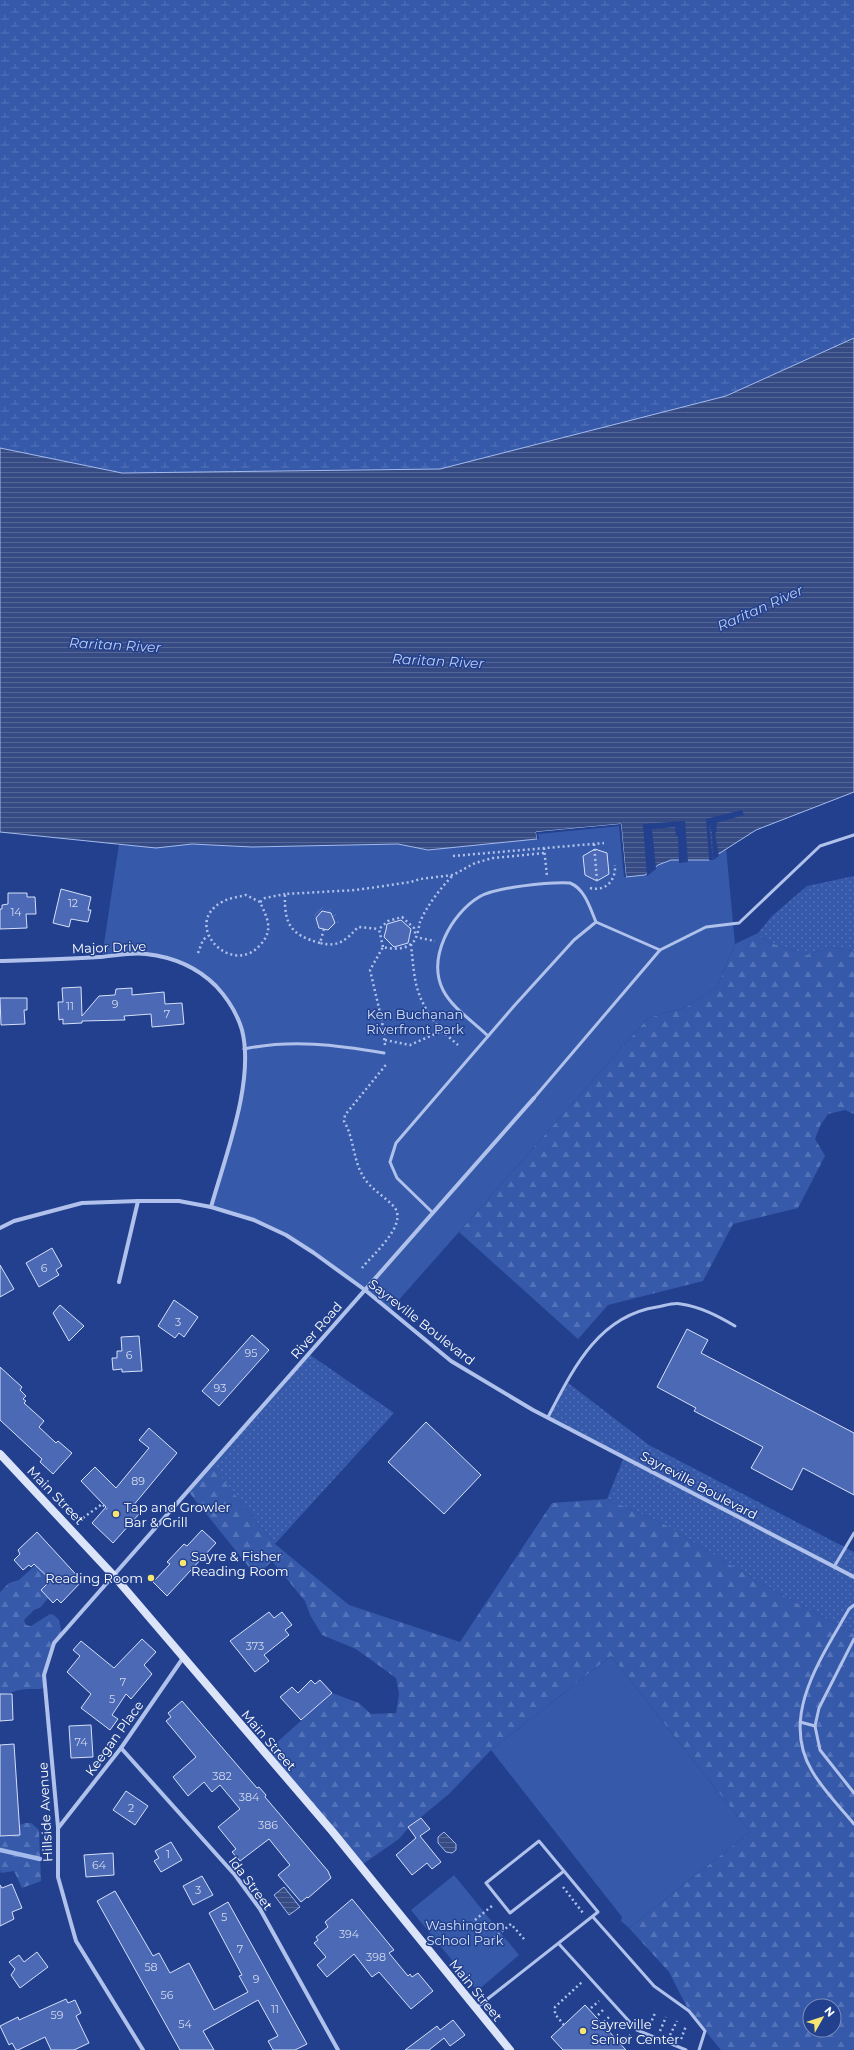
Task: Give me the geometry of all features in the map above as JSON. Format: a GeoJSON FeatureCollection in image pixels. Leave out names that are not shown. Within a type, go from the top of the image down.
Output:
{"type":"FeatureCollection","features":[{"type":"Feature","properties":{"kind":"main road","name":"Main Street"},"geometry":{"type":"LineString","coordinates":[[0,1454],[114,1576],[332,1831],[510,2050]]}},
{"type":"Feature","properties":{"kind":"street","name":"Major Drive"},"geometry":{"type":"LineString","coordinates":[[0,961],[143,954],[170,958],[193,968],[210,980],[224,995],[235,1012],[242,1030],[245,1075],[232,1132],[210,1208]]}},
{"type":"Feature","properties":{"kind":"street","name":"River Road"},"geometry":{"type":"LineString","coordinates":[[114,1576],[534,1098]]}},
{"type":"Feature","properties":{"kind":"street","name":"Sayreville Boulevard"},"geometry":{"type":"LineString","coordinates":[[0,1228],[14,1221],[82,1203],[138,1201],[179,1201],[254,1220],[286,1235],[314,1253],[365,1290],[451,1361],[548,1417],[854,1578]]}},
{"type":"Feature","properties":{"kind":"street"},"geometry":{"type":"LineString","coordinates":[[120,1282],[138,1201]]}},
{"type":"Feature","properties":{"kind":"street","name":"Hillside Avenue"},"geometry":{"type":"LineString","coordinates":[[114,1576],[54,1643],[44,1675],[58,1827],[58,1877],[76,1941],[143,2050]]}},
{"type":"Feature","properties":{"kind":"street","name":"Keegan Place"},"geometry":{"type":"LineString","coordinates":[[58,1827],[121,1748],[183,1658]]}},
{"type":"Feature","properties":{"kind":"street","name":"Ida Street"},"geometry":{"type":"LineString","coordinates":[[121,1748],[235,1875],[260,1909],[338,2050]]}},
{"type":"Feature","properties":{"kind":"lane"},"geometry":{"type":"LineString","coordinates":[[534,1098],[660,950],[706,927],[739,923],[820,846],[854,835]]}},
{"type":"Feature","properties":{"kind":"lane"},"geometry":{"type":"LineString","coordinates":[[488,1036],[455,1004],[443,990],[439,971],[440,951],[450,928],[462,913],[479,897],[497,890],[563,883],[574,885],[584,895],[596,922],[660,950]]}},
{"type":"Feature","properties":{"kind":"lane"},"geometry":{"type":"LineString","coordinates":[[433,1213],[397,1178],[390,1162],[396,1143],[488,1036],[574,940],[596,922]]}},
{"type":"Feature","properties":{"kind":"lane"},"geometry":{"type":"LineString","coordinates":[[244,1049],[304,1042],[342,1046],[384,1053]]}},
{"type":"Feature","properties":{"kind":"lane"},"geometry":{"type":"LineString","coordinates":[[548,1417],[568,1380],[599,1335],[614,1323],[642,1309],[680,1303],[709,1312],[735,1326]]}},
{"type":"Feature","properties":{"kind":"lane"},"geometry":{"type":"LineString","coordinates":[[834,1567],[854,1532]]}},
{"type":"Feature","properties":{"kind":"lane"},"geometry":{"type":"LineString","coordinates":[[854,1605],[849,1609],[809,1683],[799,1729],[802,1750],[812,1771],[854,1824]]}},
{"type":"Feature","properties":{"kind":"lane"},"geometry":{"type":"LineString","coordinates":[[854,1638],[818,1708],[815,1726],[820,1750],[854,1792]]}},
{"type":"Feature","properties":{"kind":"lane"},"geometry":{"type":"LineString","coordinates":[[800,1722],[815,1726]]}},
{"type":"Feature","properties":{"kind":"lane"},"geometry":{"type":"LineString","coordinates":[[476,2008],[598,1912],[564,1871],[539,1841],[486,1883],[510,1913],[564,1871]]}},
{"type":"Feature","properties":{"kind":"lane"},"geometry":{"type":"LineString","coordinates":[[592,1917],[654,1986],[693,2016],[705,2032],[699,2050]]}},
{"type":"Feature","properties":{"kind":"lane"},"geometry":{"type":"LineString","coordinates":[[559,1944],[637,2030],[686,2050]]}},
{"type":"Feature","properties":{"kind":"path"},"geometry":{"type":"LineString","coordinates":[[453,856],[604,843]]}},
{"type":"Feature","properties":{"kind":"path"},"geometry":{"type":"LineString","coordinates":[[594,844],[597,881]]}},
{"type":"Feature","properties":{"kind":"path"},"geometry":{"type":"LineString","coordinates":[[544,848],[548,884]]}},
{"type":"Feature","properties":{"kind":"path"},"geometry":{"type":"LineString","coordinates":[[383,947],[394,950],[411,944],[418,938],[421,921],[443,885],[453,875],[475,863],[493,858],[545,853]]}},
{"type":"Feature","properties":{"kind":"path"},"geometry":{"type":"LineString","coordinates":[[588,887],[598,889],[609,884],[615,875],[615,865]]}},
{"type":"Feature","properties":{"kind":"path"},"geometry":{"type":"LineString","coordinates":[[260,902],[265,898],[286,894],[356,890],[453,875]]}},
{"type":"Feature","properties":{"kind":"path"},"geometry":{"type":"LineString","coordinates":[[286,894],[287,914],[291,926],[296,934],[320,944],[330,946],[340,942],[358,927],[379,930]]}},
{"type":"Feature","properties":{"kind":"path"},"geometry":{"type":"LineString","coordinates":[[246,895],[260,902],[268,918],[269,927],[268,936],[258,948],[245,954],[233,955],[219,950],[208,936],[206,922],[214,909],[222,902],[246,895]]}},
{"type":"Feature","properties":{"kind":"path"},"geometry":{"type":"LineString","coordinates":[[379,930],[388,921],[402,917],[414,928],[418,938]]}},
{"type":"Feature","properties":{"kind":"path"},"geometry":{"type":"LineString","coordinates":[[320,944],[324,930]]}},
{"type":"Feature","properties":{"kind":"path"},"geometry":{"type":"LineString","coordinates":[[362,1268],[396,1229],[398,1220],[395,1209],[377,1194],[362,1176],[344,1121],[345,1115],[385,1066],[385,1040],[370,970],[383,947],[379,930]]}},
{"type":"Feature","properties":{"kind":"path"},"geometry":{"type":"LineString","coordinates":[[198,953],[203,940],[208,936]]}},
{"type":"Feature","properties":{"kind":"path"},"geometry":{"type":"LineString","coordinates":[[418,938],[443,943]]}},
{"type":"Feature","properties":{"kind":"path"},"geometry":{"type":"LineString","coordinates":[[411,944],[416,989],[426,1011],[442,1031],[458,1045]]}},
{"type":"Feature","properties":{"kind":"path"},"geometry":{"type":"LineString","coordinates":[[385,1040],[410,1045],[442,1031]]}},
{"type":"Feature","properties":{"kind":"path"},"geometry":{"type":"LineString","coordinates":[[70,1528],[102,1504],[107,1509]]}},
{"type":"Feature","properties":{"kind":"path"},"geometry":{"type":"LineString","coordinates":[[556,1877],[588,1920]]}},
{"type":"Feature","properties":{"kind":"path"},"geometry":{"type":"LineString","coordinates":[[475,1920],[499,1899]]}},
{"type":"Feature","properties":{"kind":"path"},"geometry":{"type":"LineString","coordinates":[[494,1938],[511,1924],[524,1939]]}},
{"type":"Feature","properties":{"kind":"path"},"geometry":{"type":"LineString","coordinates":[[564,2025],[555,2014],[555,2007],[589,1977]]}},
{"type":"Feature","properties":{"kind":"path"},"geometry":{"type":"LineString","coordinates":[[646,2033],[655,2013]]}},
{"type":"Feature","properties":{"kind":"path"},"geometry":{"type":"LineString","coordinates":[[657,2038],[666,2017]]}},
{"type":"Feature","properties":{"kind":"path"},"geometry":{"type":"LineString","coordinates":[[668,2042],[677,2021]]}},
{"type":"Feature","properties":{"kind":"path"},"geometry":{"type":"LineString","coordinates":[[678,2046],[686,2026]]}},
{"type":"Feature","properties":{"kind":"green space"},"geometry":{"type":"Polygon","coordinates":[[[0,0],[854,0],[854,338],[726,396],[440,469],[122,473],[0,448],[0,0]]]}},
{"type":"Feature","properties":{"kind":"green space","name":"Ken Buchanan Riverfront Park"},"geometry":{"type":"Polygon","coordinates":[[[621,824],[756,830],[726,848],[735,944],[717,987],[686,1007],[648,1018],[390,1310],[365,1290],[286,1235],[254,1220],[211,1207],[232,1132],[245,1075],[242,1030],[235,1012],[210,980],[170,957],[143,954],[102,957],[119,844],[156,848],[192,844],[252,847],[398,844],[428,850],[536,839],[536,832],[621,824]]]}},
{"type":"Feature","properties":{"kind":"green space"},"geometry":{"type":"Polygon","coordinates":[[[854,876],[854,951],[830,947],[807,955],[768,942],[758,933],[772,916],[807,886],[854,876]]]}},
{"type":"Feature","properties":{"kind":"green space"},"geometry":{"type":"Polygon","coordinates":[[[320,907],[334,909],[340,923],[335,923],[331,913],[322,911],[316,918],[313,915],[320,907]]]}},
{"type":"Feature","properties":{"kind":"green space"},"geometry":{"type":"Polygon","coordinates":[[[758,933],[768,942],[807,955],[830,947],[854,951],[854,1114],[845,1110],[828,1114],[820,1126],[815,1139],[825,1156],[798,1208],[733,1224],[703,1281],[608,1305],[578,1339],[459,1232],[648,1018],[686,1007],[717,987],[735,944],[758,933]]]}},
{"type":"Feature","properties":{"kind":"green space"},"geometry":{"type":"Polygon","coordinates":[[[309,1354],[394,1413],[275,1544],[211,1465],[309,1354]]]}},
{"type":"Feature","properties":{"kind":"green space"},"geometry":{"type":"Polygon","coordinates":[[[567,1382],[649,1445],[854,1552],[854,1634],[762,1584],[662,1523],[607,1499],[624,1457],[548,1417],[567,1382]]]}},
{"type":"Feature","properties":{"kind":"green space"},"geometry":{"type":"Polygon","coordinates":[[[211,1465],[275,1544],[349,1605],[460,1642],[552,1503],[607,1499],[662,1523],[762,1584],[854,1634],[854,2050],[721,2050],[689,2011],[669,1972],[629,1928],[750,1832],[611,1656],[491,1750],[449,1794],[409,1827],[399,1839],[360,1866],[265,1753],[332,1693],[359,1703],[371,1714],[396,1713],[399,1694],[396,1678],[356,1649],[322,1635],[310,1615],[305,1601],[272,1561],[256,1576],[188,1491],[211,1465]]]}},
{"type":"Feature","properties":{"kind":"green space"},"geometry":{"type":"Polygon","coordinates":[[[53,1549],[67,1565],[41,1590],[48,1598],[41,1607],[34,1610],[24,1620],[26,1625],[31,1626],[50,1614],[54,1615],[59,1620],[62,1634],[57,1640],[48,1660],[45,1674],[45,1688],[22,1689],[0,1694],[0,1592],[9,1583],[19,1580],[53,1549]]]}},
{"type":"Feature","properties":{"kind":"green space"},"geometry":{"type":"Polygon","coordinates":[[[611,1656],[750,1832],[629,1928],[621,1921],[622,1917],[491,1750],[611,1656]]]}},
{"type":"Feature","properties":{"kind":"green space"},"geometry":{"type":"Polygon","coordinates":[[[31,1823],[39,1830],[41,1881],[22,1888],[14,1871],[1,1873],[0,1836],[20,1835],[20,1825],[31,1823]]]}},
{"type":"Feature","properties":{"kind":"green space","name":"Washington School Park"},"geometry":{"type":"Polygon","coordinates":[[[454,1875],[519,1955],[477,1991],[411,1910],[454,1875]]]}},
{"type":"Feature","properties":{"kind":"water","name":"Raritan River"},"geometry":{"type":"Polygon","coordinates":[[[854,338],[854,792],[756,830],[709,860],[671,860],[658,865],[645,875],[626,877],[621,824],[536,832],[537,839],[428,850],[398,844],[252,847],[192,844],[156,848],[0,832],[0,448],[122,473],[440,469],[726,396],[854,338]]]}},
{"type":"Feature","properties":{"kind":"water"},"geometry":{"type":"Polygon","coordinates":[[[444,1832],[456,1844],[456,1850],[452,1853],[446,1852],[438,1843],[438,1837],[444,1832]]]}},
{"type":"Feature","properties":{"kind":"water"},"geometry":{"type":"Polygon","coordinates":[[[284,1887],[300,1907],[289,1915],[274,1895],[284,1887]]]}},
{"type":"Feature","properties":{"kind":"pier"},"geometry":{"type":"Polygon","coordinates":[[[742,810],[744,815],[716,823],[717,832],[715,833],[719,856],[713,860],[709,860],[706,819],[742,810]],[[709,824],[713,860],[712,833],[709,824]]]}},
{"type":"Feature","properties":{"kind":"pier"},"geometry":{"type":"Polygon","coordinates":[[[685,821],[688,862],[679,863],[678,836],[676,836],[675,827],[652,829],[656,869],[647,876],[643,824],[685,821]]]}},
{"type":"Feature","properties":{"kind":"pier"},"geometry":{"type":"Polygon","coordinates":[[[621,824],[626,877],[624,877],[619,826],[538,834],[539,839],[537,839],[536,832],[621,824]]]}},
{"type":"Feature","properties":{"kind":"building"},"geometry":{"type":"Polygon","coordinates":[[[595,849],[607,853],[609,874],[597,881],[585,875],[583,856],[595,849]]]}},
{"type":"Feature","properties":{"kind":"building"},"geometry":{"type":"Polygon","coordinates":[[[61,889],[91,897],[88,910],[91,910],[88,922],[71,919],[69,927],[53,923],[61,889]]]}},
{"type":"Feature","properties":{"kind":"building"},"geometry":{"type":"Polygon","coordinates":[[[8,893],[27,893],[27,897],[35,897],[36,914],[26,914],[27,928],[0,929],[0,909],[2,909],[2,905],[8,904],[8,893]]]}},
{"type":"Feature","properties":{"kind":"building"},"geometry":{"type":"Polygon","coordinates":[[[322,911],[331,913],[335,923],[328,930],[319,928],[316,918],[322,911]]]}},
{"type":"Feature","properties":{"kind":"building"},"geometry":{"type":"Polygon","coordinates":[[[401,920],[411,929],[408,943],[394,947],[384,937],[387,924],[401,920]]]}},
{"type":"Feature","properties":{"kind":"building"},"geometry":{"type":"Polygon","coordinates":[[[81,987],[82,1016],[99,996],[115,995],[116,989],[132,988],[132,995],[164,992],[165,1004],[182,1003],[184,1024],[152,1027],[151,1014],[124,1016],[125,1020],[82,1021],[82,1023],[63,1024],[63,1019],[59,1020],[58,1002],[63,1002],[62,988],[81,987]]]}},
{"type":"Feature","properties":{"kind":"building"},"geometry":{"type":"Polygon","coordinates":[[[0,998],[27,998],[27,1010],[24,1010],[25,1024],[1,1025],[0,998]]]}},
{"type":"Feature","properties":{"kind":"building"},"geometry":{"type":"Polygon","coordinates":[[[52,1248],[62,1266],[56,1270],[59,1275],[39,1287],[26,1263],[52,1248]]]}},
{"type":"Feature","properties":{"kind":"building"},"geometry":{"type":"Polygon","coordinates":[[[0,1265],[14,1289],[0,1297],[0,1265]]]}},
{"type":"Feature","properties":{"kind":"building"},"geometry":{"type":"Polygon","coordinates":[[[174,1300],[198,1317],[184,1337],[179,1333],[175,1338],[158,1326],[174,1300]]]}},
{"type":"Feature","properties":{"kind":"building"},"geometry":{"type":"Polygon","coordinates":[[[60,1305],[84,1326],[69,1341],[53,1313],[60,1305]]]}},
{"type":"Feature","properties":{"kind":"building"},"geometry":{"type":"Polygon","coordinates":[[[687,1329],[708,1340],[701,1353],[854,1433],[854,1495],[803,1468],[792,1490],[751,1468],[763,1447],[694,1411],[696,1408],[657,1387],[687,1329]]]}},
{"type":"Feature","properties":{"kind":"building"},"geometry":{"type":"Polygon","coordinates":[[[252,1335],[269,1350],[219,1406],[202,1391],[252,1335]]]}},
{"type":"Feature","properties":{"kind":"building"},"geometry":{"type":"Polygon","coordinates":[[[139,1336],[142,1371],[122,1372],[122,1369],[113,1370],[112,1358],[117,1358],[117,1351],[122,1351],[121,1337],[139,1336]]]}},
{"type":"Feature","properties":{"kind":"building"},"geometry":{"type":"Polygon","coordinates":[[[0,1367],[22,1387],[20,1390],[26,1396],[23,1399],[26,1401],[24,1403],[44,1421],[39,1427],[56,1443],[58,1441],[72,1453],[53,1474],[40,1462],[42,1459],[0,1420],[0,1367]]]}},
{"type":"Feature","properties":{"kind":"building"},"geometry":{"type":"Polygon","coordinates":[[[426,1422],[481,1475],[444,1514],[388,1462],[426,1422]]]}},
{"type":"Feature","properties":{"kind":"building"},"geometry":{"type":"Polygon","coordinates":[[[149,1428],[177,1453],[132,1507],[140,1513],[113,1543],[92,1523],[106,1507],[81,1481],[95,1467],[116,1488],[149,1448],[139,1440],[149,1428]]]}},
{"type":"Feature","properties":{"kind":"building","name":"Sayre & Fisher Reading Room"},"geometry":{"type":"Polygon","coordinates":[[[202,1530],[216,1543],[167,1596],[153,1582],[170,1564],[167,1562],[184,1544],[187,1546],[202,1530]]]}},
{"type":"Feature","properties":{"kind":"building"},"geometry":{"type":"Polygon","coordinates":[[[37,1532],[82,1581],[61,1603],[57,1599],[53,1603],[41,1590],[51,1580],[34,1564],[31,1567],[29,1565],[23,1570],[14,1560],[20,1554],[18,1550],[37,1532]]]}},
{"type":"Feature","properties":{"kind":"building"},"geometry":{"type":"Polygon","coordinates":[[[269,1612],[274,1618],[282,1612],[292,1625],[285,1630],[289,1635],[264,1655],[269,1661],[255,1672],[230,1641],[269,1612]]]}},
{"type":"Feature","properties":{"kind":"building"},"geometry":{"type":"Polygon","coordinates":[[[142,1639],[156,1652],[144,1665],[152,1674],[131,1699],[126,1694],[112,1715],[118,1719],[110,1730],[81,1708],[91,1694],[67,1672],[80,1656],[73,1650],[81,1641],[114,1668],[142,1639]]]}},
{"type":"Feature","properties":{"kind":"building"},"geometry":{"type":"Polygon","coordinates":[[[311,1680],[315,1684],[320,1680],[332,1693],[301,1720],[280,1697],[292,1687],[298,1693],[311,1680]]]}},
{"type":"Feature","properties":{"kind":"building"},"geometry":{"type":"Polygon","coordinates":[[[0,1694],[12,1694],[13,1720],[0,1721],[0,1694]]]}},
{"type":"Feature","properties":{"kind":"building"},"geometry":{"type":"Polygon","coordinates":[[[182,1701],[257,1788],[259,1787],[266,1795],[265,1797],[328,1871],[331,1878],[308,1898],[307,1897],[301,1902],[278,1875],[290,1865],[269,1839],[240,1861],[232,1852],[236,1849],[218,1827],[240,1809],[220,1785],[212,1792],[204,1782],[188,1796],[173,1777],[196,1757],[166,1721],[171,1717],[168,1713],[182,1701]]]}},
{"type":"Feature","properties":{"kind":"building"},"geometry":{"type":"Polygon","coordinates":[[[91,1725],[93,1757],[71,1758],[69,1726],[91,1725]]]}},
{"type":"Feature","properties":{"kind":"building"},"geometry":{"type":"Polygon","coordinates":[[[14,1744],[20,1835],[0,1836],[0,1745],[14,1744]]]}},
{"type":"Feature","properties":{"kind":"building"},"geometry":{"type":"Polygon","coordinates":[[[126,1791],[148,1806],[135,1825],[113,1810],[126,1791]]]}},
{"type":"Feature","properties":{"kind":"building"},"geometry":{"type":"Polygon","coordinates":[[[421,1818],[430,1829],[420,1836],[441,1862],[432,1869],[427,1863],[412,1875],[396,1855],[416,1838],[408,1827],[421,1818]]]}},
{"type":"Feature","properties":{"kind":"building"},"geometry":{"type":"Polygon","coordinates":[[[171,1842],[182,1860],[161,1872],[154,1861],[159,1858],[155,1851],[171,1842]]]}},
{"type":"Feature","properties":{"kind":"building"},"geometry":{"type":"Polygon","coordinates":[[[113,1853],[114,1875],[86,1877],[84,1855],[113,1853]]]}},
{"type":"Feature","properties":{"kind":"building"},"geometry":{"type":"Polygon","coordinates":[[[202,1876],[213,1895],[193,1905],[183,1886],[202,1876]]]}},
{"type":"Feature","properties":{"kind":"building"},"geometry":{"type":"Polygon","coordinates":[[[12,1884],[22,1908],[12,1912],[14,1919],[0,1926],[0,1885],[2,1888],[12,1884]]]}},
{"type":"Feature","properties":{"kind":"building"},"geometry":{"type":"Polygon","coordinates":[[[115,1891],[153,1956],[159,1953],[170,1973],[189,1963],[214,2010],[248,1992],[239,1976],[242,1975],[209,1913],[228,1902],[307,2044],[295,2050],[273,2050],[268,2041],[278,2036],[258,2000],[203,2031],[214,2050],[180,2050],[97,1901],[115,1891]]]}},
{"type":"Feature","properties":{"kind":"building"},"geometry":{"type":"Polygon","coordinates":[[[352,1899],[394,1950],[389,1953],[408,1976],[410,1974],[412,1977],[418,1973],[433,1991],[411,2009],[379,1972],[372,1977],[354,1954],[327,1977],[317,1965],[326,1957],[314,1943],[318,1940],[316,1937],[328,1927],[325,1922],[352,1899]]]}},
{"type":"Feature","properties":{"kind":"building"},"geometry":{"type":"Polygon","coordinates":[[[37,1952],[48,1967],[20,1988],[11,1975],[15,1969],[9,1962],[19,1955],[24,1962],[37,1952]]]}},
{"type":"Feature","properties":{"kind":"building"},"geometry":{"type":"Polygon","coordinates":[[[66,1999],[68,2003],[75,2000],[81,2013],[76,2016],[89,2043],[74,2050],[51,2050],[45,2037],[18,2050],[16,2050],[12,2043],[9,2045],[0,2026],[18,2017],[19,2020],[66,1999]]]}},
{"type":"Feature","properties":{"kind":"building","name":"Sayreville Senior Center"},"geometry":{"type":"Polygon","coordinates":[[[585,2005],[626,2050],[563,2050],[551,2037],[585,2005]]]}},
{"type":"Feature","properties":{"kind":"building"},"geometry":{"type":"Polygon","coordinates":[[[453,2020],[465,2035],[450,2046],[444,2038],[429,2050],[405,2050],[437,2026],[440,2030],[453,2020]]]}},
{"type":"Feature","properties":{"kind":"waterway"},"geometry":{"type":"LineString","coordinates":[[0,1850],[40,1859]]}},
{"type":"Feature","properties":{"kind":"place","name":"Tap and Growler Bar & Grill"},"geometry":{"type":"Point","coordinates":[116,1514]}},
{"type":"Feature","properties":{"kind":"place","name":"Sayre & Fisher Reading Room"},"geometry":{"type":"Point","coordinates":[183,1563]}},
{"type":"Feature","properties":{"kind":"place","name":"Reading Room"},"geometry":{"type":"Point","coordinates":[151,1578]}},
{"type":"Feature","properties":{"kind":"place","name":"Sayreville Senior Center"},"geometry":{"type":"Point","coordinates":[583,2031]}}]}
